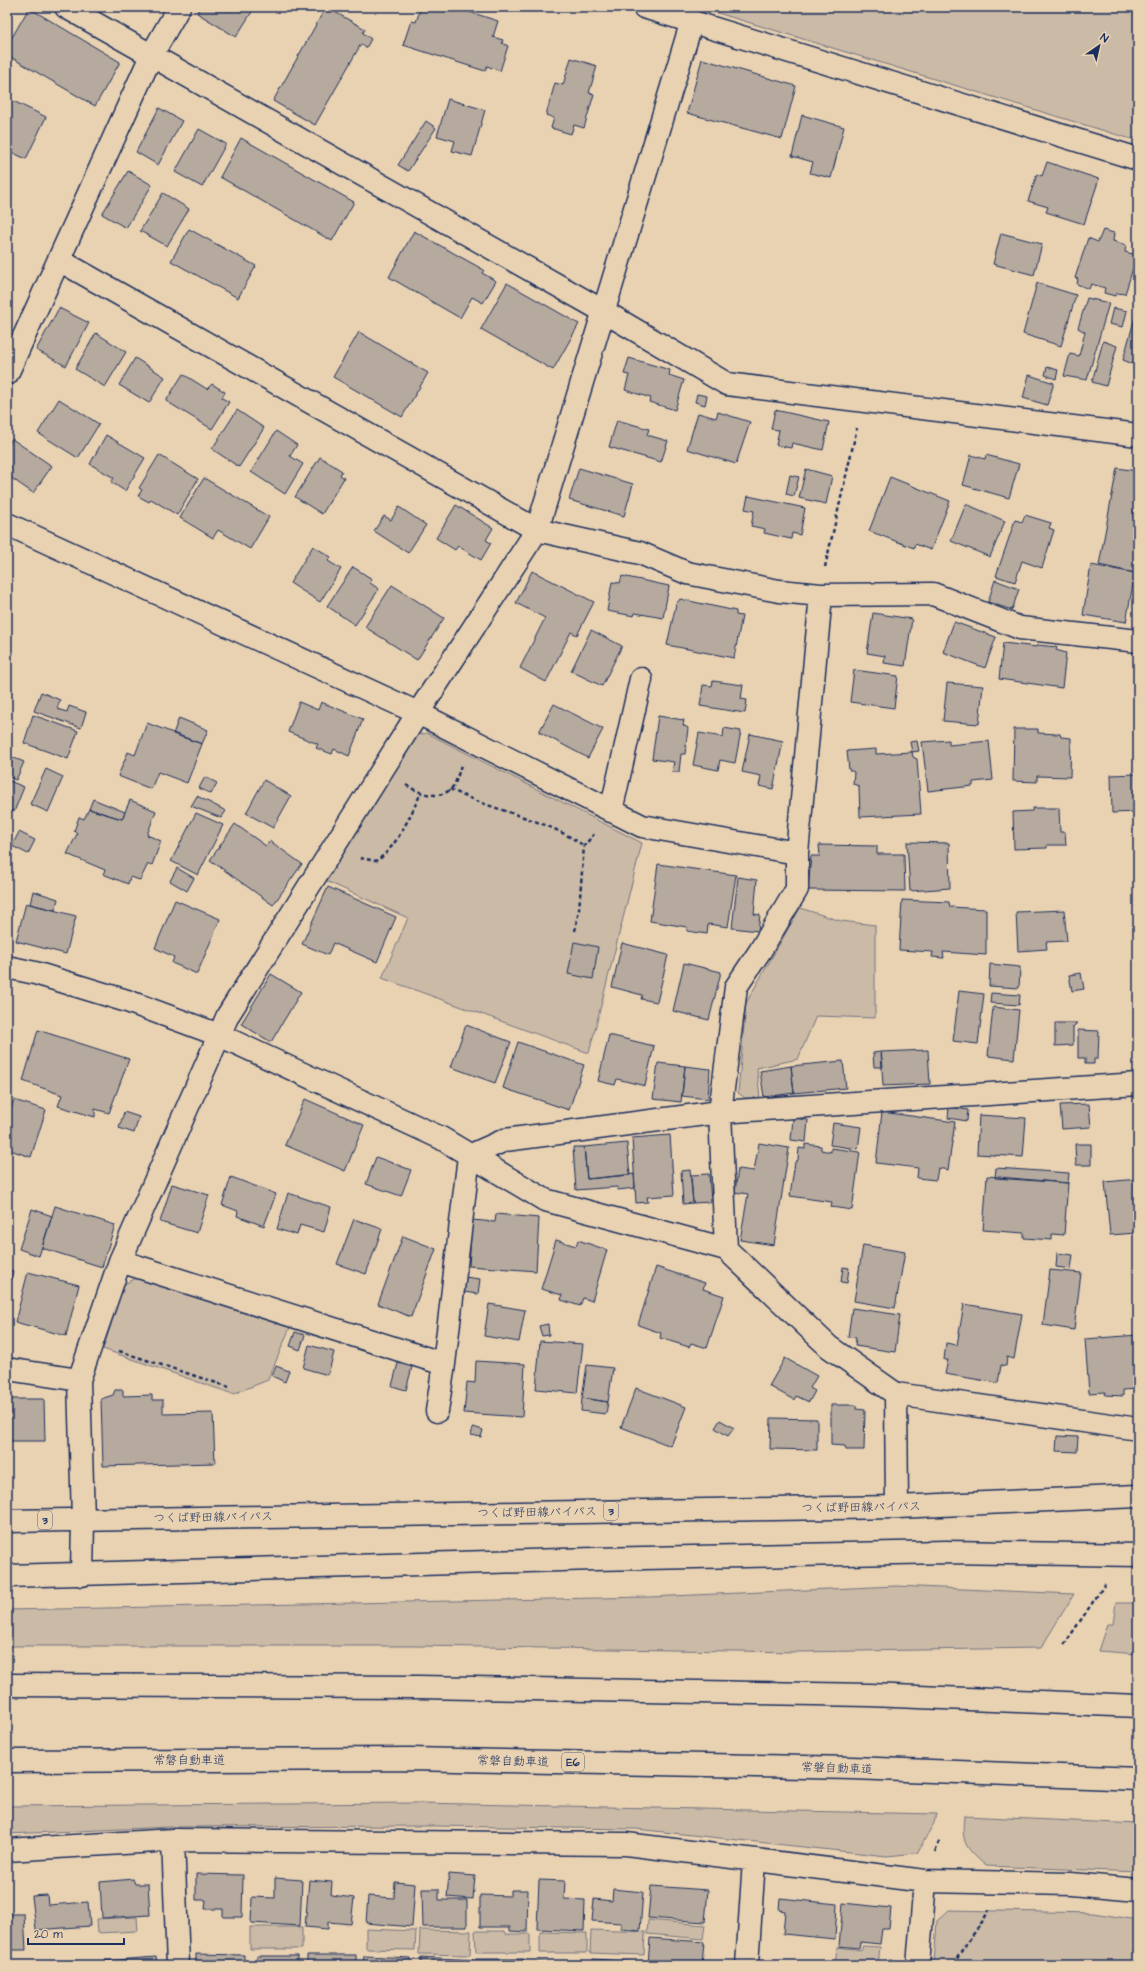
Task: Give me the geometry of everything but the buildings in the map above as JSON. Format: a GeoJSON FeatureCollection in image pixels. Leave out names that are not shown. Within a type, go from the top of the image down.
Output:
{"type":"FeatureCollection","features":[{"type":"Feature","properties":{"kind":"main road"},"geometry":{"type":"LineString","coordinates":[[66,7],[603,311],[726,384],[1138,435]]}},
{"type":"Feature","properties":{"kind":"main road"},"geometry":{"type":"LineString","coordinates":[[7,374],[151,56],[178,7]]}},
{"type":"Feature","properties":{"kind":"main road"},"geometry":{"type":"LineString","coordinates":[[644,7],[1138,159]]}},
{"type":"Feature","properties":{"kind":"main road"},"geometry":{"type":"LineString","coordinates":[[82,1575],[83,1519],[79,1380],[120,1261],[228,1015],[418,713],[537,530],[692,21]]}},
{"type":"Feature","properties":{"kind":"main road"},"geometry":{"type":"LineString","coordinates":[[58,260],[537,530],[640,553],[687,573],[779,590],[821,595],[933,594],[1020,628],[1138,641]]}},
{"type":"Feature","properties":{"kind":"main road"},"geometry":{"type":"LineString","coordinates":[[7,524],[418,713],[642,826],[797,853]]}},
{"type":"Feature","properties":{"kind":"main road"},"geometry":{"type":"LineString","coordinates":[[726,1249],[720,1112],[736,988],[797,889],[797,853],[821,595]]}},
{"type":"Feature","properties":{"kind":"main road"},"geometry":{"type":"LineString","coordinates":[[611,811],[641,679]]}},
{"type":"Feature","properties":{"kind":"main road"},"geometry":{"type":"LineString","coordinates":[[7,967],[35,973],[127,1001],[219,1035],[441,1138],[545,1200],[726,1249],[829,1347],[896,1394],[1138,1429]]}},
{"type":"Feature","properties":{"kind":"main road"},"geometry":{"type":"LineString","coordinates":[[469,1156],[505,1140],[720,1112],[1138,1084]]}},
{"type":"Feature","properties":{"kind":"main road"},"geometry":{"type":"LineString","coordinates":[[437,1411],[469,1156]]}},
{"type":"Feature","properties":{"kind":"main road"},"geometry":{"type":"LineString","coordinates":[[120,1261],[444,1364]]}},
{"type":"Feature","properties":{"kind":"main road"},"geometry":{"type":"LineString","coordinates":[[7,1370],[79,1380]]}},
{"type":"Feature","properties":{"kind":"main road"},"geometry":{"type":"LineString","coordinates":[[896,1394],[897,1507]]}},
{"type":"Feature","properties":{"kind":"main road","name":"つくば野田線バイパス"},"geometry":{"type":"LineString","coordinates":[[7,1521],[897,1507],[1138,1496]]}},
{"type":"Feature","properties":{"kind":"main road"},"geometry":{"type":"LineString","coordinates":[[7,1576],[594,1559],[946,1552],[1138,1555]]}},
{"type":"Feature","properties":{"kind":"main road"},"geometry":{"type":"LineString","coordinates":[[7,1685],[419,1687],[869,1695],[1138,1706]]}},
{"type":"Feature","properties":{"kind":"main road","name":"常磐自動車道"},"geometry":{"type":"LineString","coordinates":[[7,1761],[408,1758],[852,1768],[1138,1779]]}},
{"type":"Feature","properties":{"kind":"main road"},"geometry":{"type":"LineString","coordinates":[[7,1850],[173,1840],[626,1844],[925,1881],[1071,1884],[1138,1890]]}},
{"type":"Feature","properties":{"kind":"main road"},"geometry":{"type":"LineString","coordinates":[[173,1840],[178,1965]]}},
{"type":"Feature","properties":{"kind":"main road"},"geometry":{"type":"LineString","coordinates":[[747,1965],[754,1860]]}},
{"type":"Feature","properties":{"kind":"main road"},"geometry":{"type":"LineString","coordinates":[[918,1965],[925,1881]]}},
{"type":"Feature","properties":{"kind":"path"},"geometry":{"type":"LineString","coordinates":[[821,595],[822,578],[863,401]]}},
{"type":"Feature","properties":{"kind":"path"},"geometry":{"type":"LineString","coordinates":[[386,764],[397,779],[428,796],[444,794],[454,786],[462,758]]}},
{"type":"Feature","properties":{"kind":"path"},"geometry":{"type":"LineString","coordinates":[[450,789],[511,814],[551,827],[571,837],[584,846]]}},
{"type":"Feature","properties":{"kind":"path"},"geometry":{"type":"LineString","coordinates":[[358,858],[376,861],[386,855],[412,812],[421,793]]}},
{"type":"Feature","properties":{"kind":"path"},"geometry":{"type":"LineString","coordinates":[[575,931],[579,910],[584,846],[611,811]]}},
{"type":"Feature","properties":{"kind":"path"},"geometry":{"type":"LineString","coordinates":[[92,1342],[229,1387]]}},
{"type":"Feature","properties":{"kind":"path"},"geometry":{"type":"LineString","coordinates":[[1064,1645],[1107,1580]]}},
{"type":"Feature","properties":{"kind":"path"},"geometry":{"type":"LineString","coordinates":[[954,1965],[966,1941],[981,1925],[992,1904]]}},
{"type":"Feature","properties":{"kind":"path"},"geometry":{"type":"LineString","coordinates":[[1137,1913],[1136,1925],[1138,1927]]}},
{"type":"Feature","properties":{"kind":"shaded area"},"geometry":{"type":"Polygon","coordinates":[[[698,7],[1138,7],[1138,136],[1131,139],[698,7]]]}},
{"type":"Feature","properties":{"kind":"shaded area"},"geometry":{"type":"Polygon","coordinates":[[[427,733],[642,843],[589,1053],[382,978],[408,918],[326,881],[411,736],[427,733]]]}},
{"type":"Feature","properties":{"kind":"shaded area"},"geometry":{"type":"Polygon","coordinates":[[[800,908],[841,921],[875,925],[875,1018],[816,1016],[798,1059],[757,1068],[760,1098],[745,1098],[738,1093],[746,1003],[800,908]]]}},
{"type":"Feature","properties":{"kind":"shaded area"},"geometry":{"type":"Polygon","coordinates":[[[137,1278],[291,1325],[268,1380],[233,1394],[103,1349],[124,1284],[137,1278]]]}},
{"type":"Feature","properties":{"kind":"shaded area"},"geometry":{"type":"Polygon","coordinates":[[[896,1586],[1074,1594],[1041,1648],[798,1652],[419,1646],[7,1646],[7,1610],[649,1597],[896,1586]]]}},
{"type":"Feature","properties":{"kind":"shaded area"},"geometry":{"type":"Polygon","coordinates":[[[1116,1603],[1138,1603],[1138,1654],[1098,1651],[1107,1624],[1113,1624],[1116,1603]]]}},
{"type":"Feature","properties":{"kind":"shaded area"},"geometry":{"type":"Polygon","coordinates":[[[419,1803],[936,1814],[934,1823],[917,1853],[887,1856],[636,1829],[435,1826],[170,1827],[7,1834],[7,1806],[419,1803]]]}},
{"type":"Feature","properties":{"kind":"shaded area"},"geometry":{"type":"Polygon","coordinates":[[[964,1816],[1138,1824],[1138,1872],[986,1866],[969,1850],[966,1845],[963,1833],[964,1816]]]}},
{"type":"Feature","properties":{"kind":"shaded area"},"geometry":{"type":"Polygon","coordinates":[[[949,1910],[1093,1913],[1138,1920],[1138,1965],[934,1965],[937,1921],[949,1910]]]}},
{"type":"Feature","properties":{"kind":"shaded area"},"geometry":{"type":"Polygon","coordinates":[[[137,1917],[138,1931],[98,1933],[97,1919],[137,1917]]]}},
{"type":"Feature","properties":{"kind":"shaded area"},"geometry":{"type":"Polygon","coordinates":[[[648,1920],[705,1925],[703,1939],[647,1934],[648,1920]]]}},
{"type":"Feature","properties":{"kind":"shaded area"},"geometry":{"type":"Polygon","coordinates":[[[250,1927],[302,1927],[302,1949],[250,1949],[250,1927]]]}},
{"type":"Feature","properties":{"kind":"shaded area"},"geometry":{"type":"Polygon","coordinates":[[[366,1929],[416,1931],[415,1950],[366,1949],[366,1929]]]}},
{"type":"Feature","properties":{"kind":"shaded area"},"geometry":{"type":"Polygon","coordinates":[[[420,1930],[471,1931],[470,1955],[419,1954],[420,1930]]]}},
{"type":"Feature","properties":{"kind":"shaded area"},"geometry":{"type":"Polygon","coordinates":[[[591,1930],[645,1932],[644,1955],[590,1953],[591,1930]]]}},
{"type":"Feature","properties":{"kind":"shaded area"},"geometry":{"type":"Polygon","coordinates":[[[475,1931],[505,1931],[506,1934],[530,1934],[530,1952],[476,1952],[475,1931]]]}},
{"type":"Feature","properties":{"kind":"shaded area"},"geometry":{"type":"Polygon","coordinates":[[[540,1932],[587,1933],[587,1953],[540,1953],[540,1932]]]}},
{"type":"Feature","properties":{"kind":"shaded area"},"geometry":{"type":"Polygon","coordinates":[[[862,1946],[880,1947],[878,1965],[835,1965],[837,1947],[862,1950],[862,1946]]]}}]}
